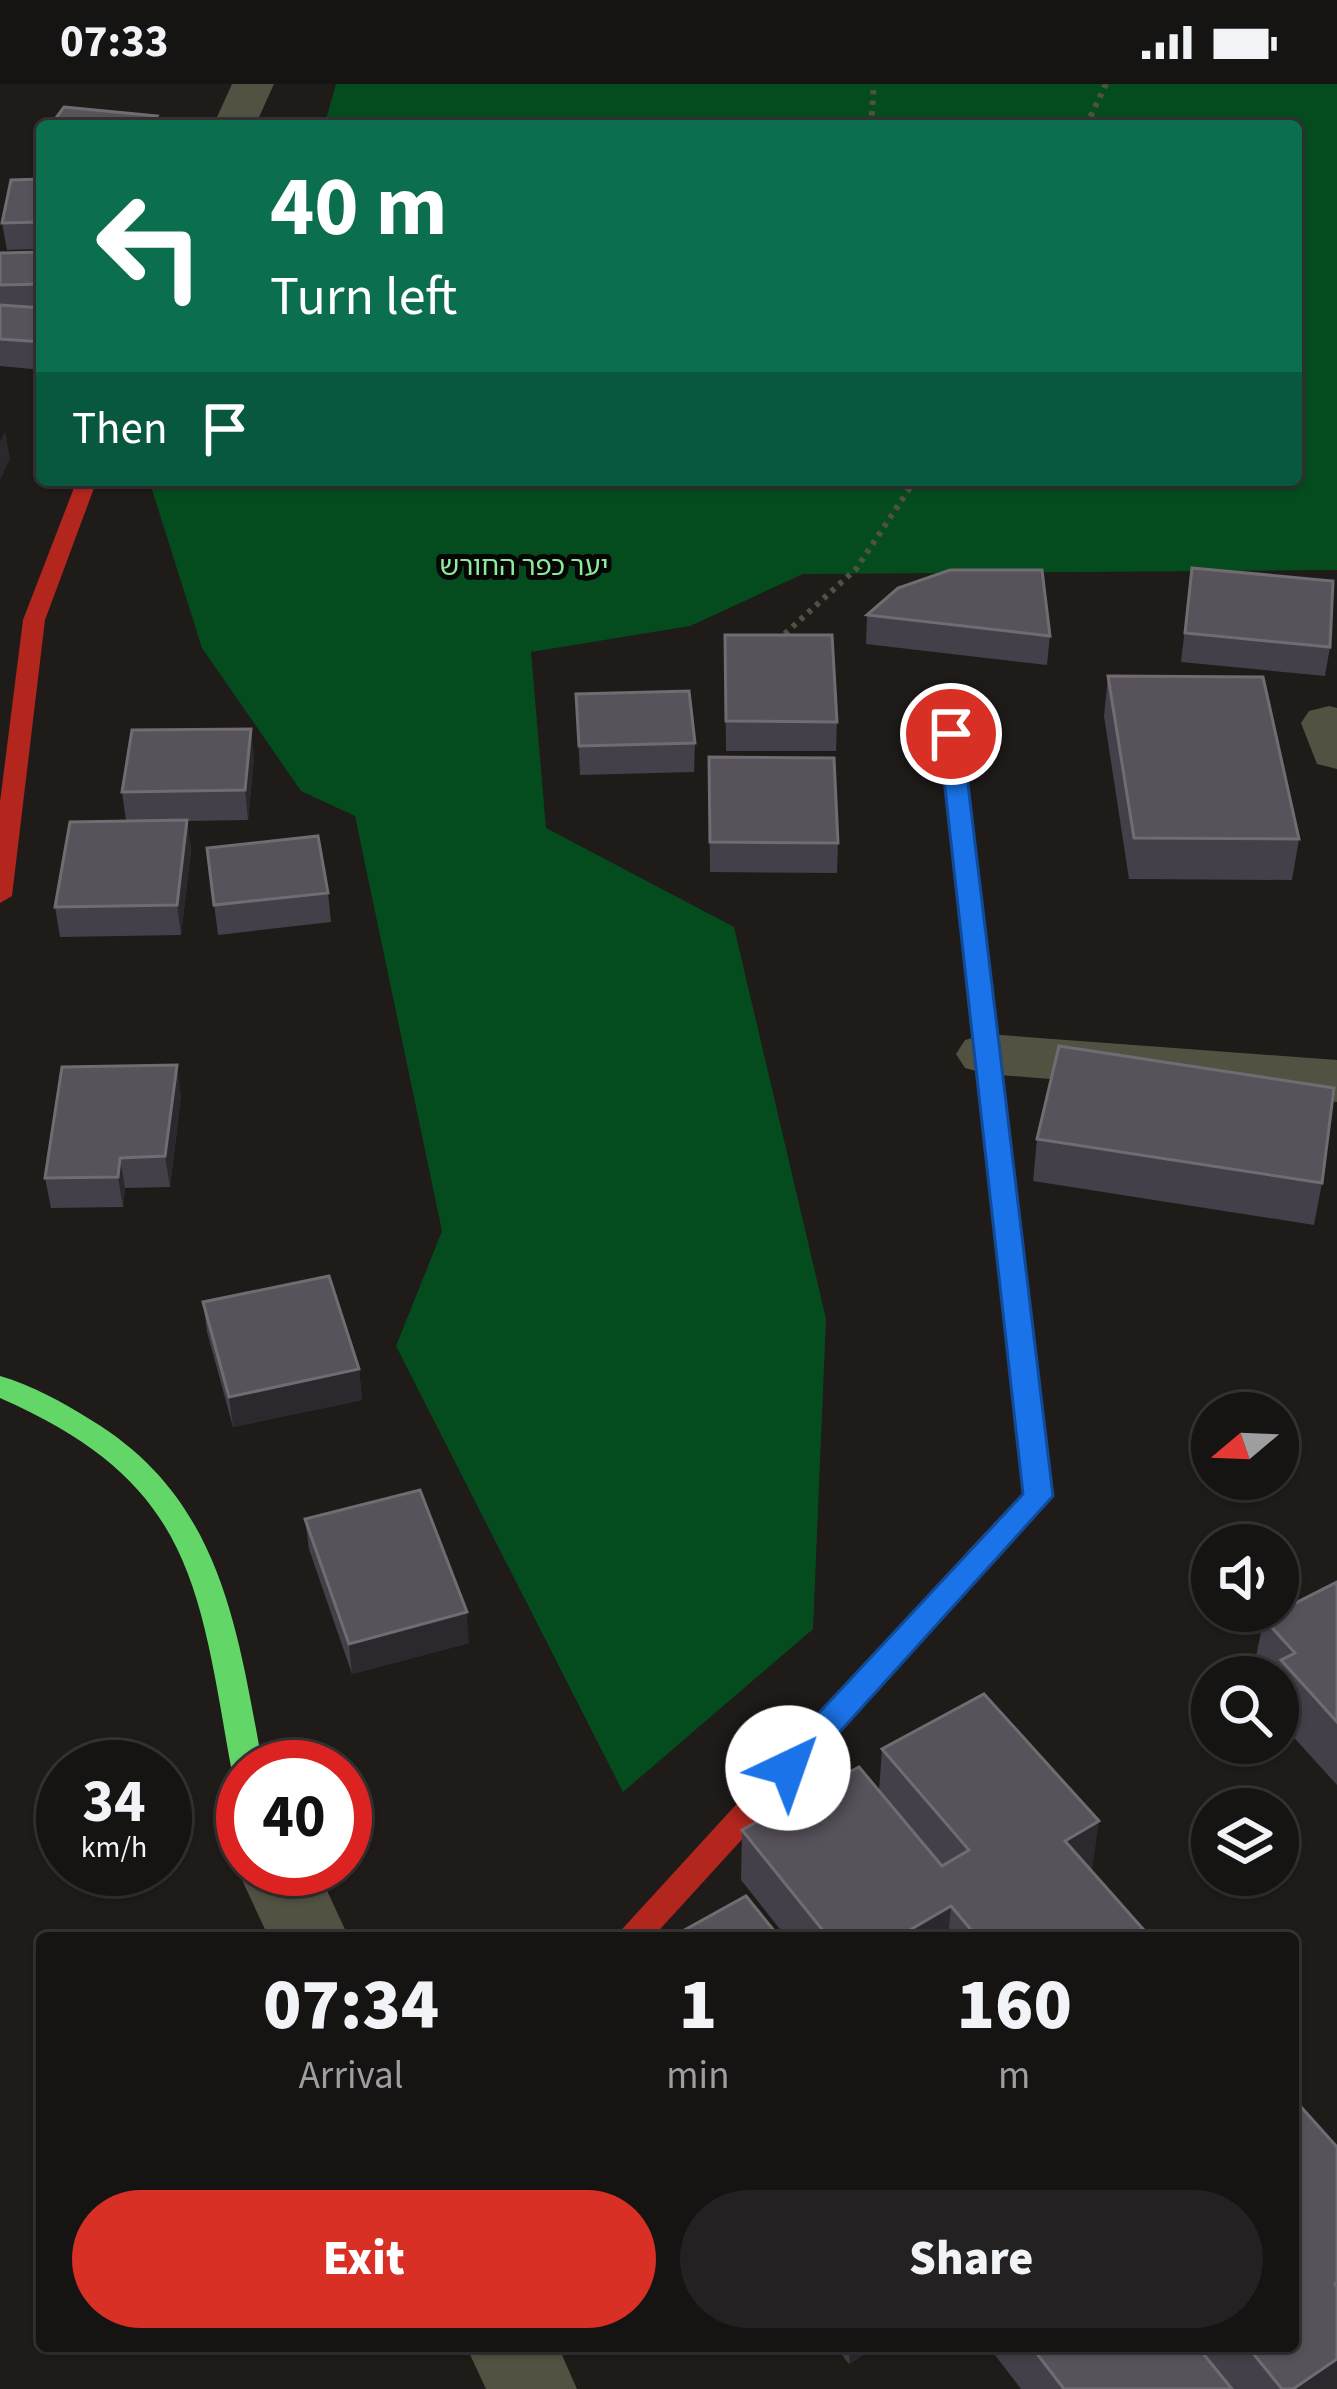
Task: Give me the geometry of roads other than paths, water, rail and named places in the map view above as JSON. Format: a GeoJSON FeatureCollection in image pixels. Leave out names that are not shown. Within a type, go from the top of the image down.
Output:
{"type":"FeatureCollection","features":[{"type":"Feature","properties":{"kind":"street"},"geometry":{"type":"LineString","coordinates":[[237,120],[253,84]]}},
{"type":"Feature","properties":{"kind":"street"},"geometry":{"type":"LineString","coordinates":[[0,896],[11,718],[34,620],[85,486]]}},
{"type":"Feature","properties":{"kind":"street"},"geometry":{"type":"LineString","coordinates":[[637,1932],[1038,1496],[951,734]]}},
{"type":"Feature","properties":{"kind":"street"},"geometry":{"type":"LineString","coordinates":[[987,1054],[1337,1081]]}},
{"type":"Feature","properties":{"kind":"street"},"geometry":{"type":"LineString","coordinates":[[0,1386],[90,1432],[170,1505],[218,1620],[242,1740]]}},
{"type":"Feature","properties":{"kind":"street"},"geometry":{"type":"LineString","coordinates":[[290,1896],[306,1932]]}},
{"type":"Feature","properties":{"kind":"street"},"geometry":{"type":"LineString","coordinates":[[514,2352],[532,2389]]}},
{"type":"Feature","properties":{"kind":"park label","name":"יער כפר החורש"},"geometry":{"type":"Point","coordinates":[524,566]}}]}
